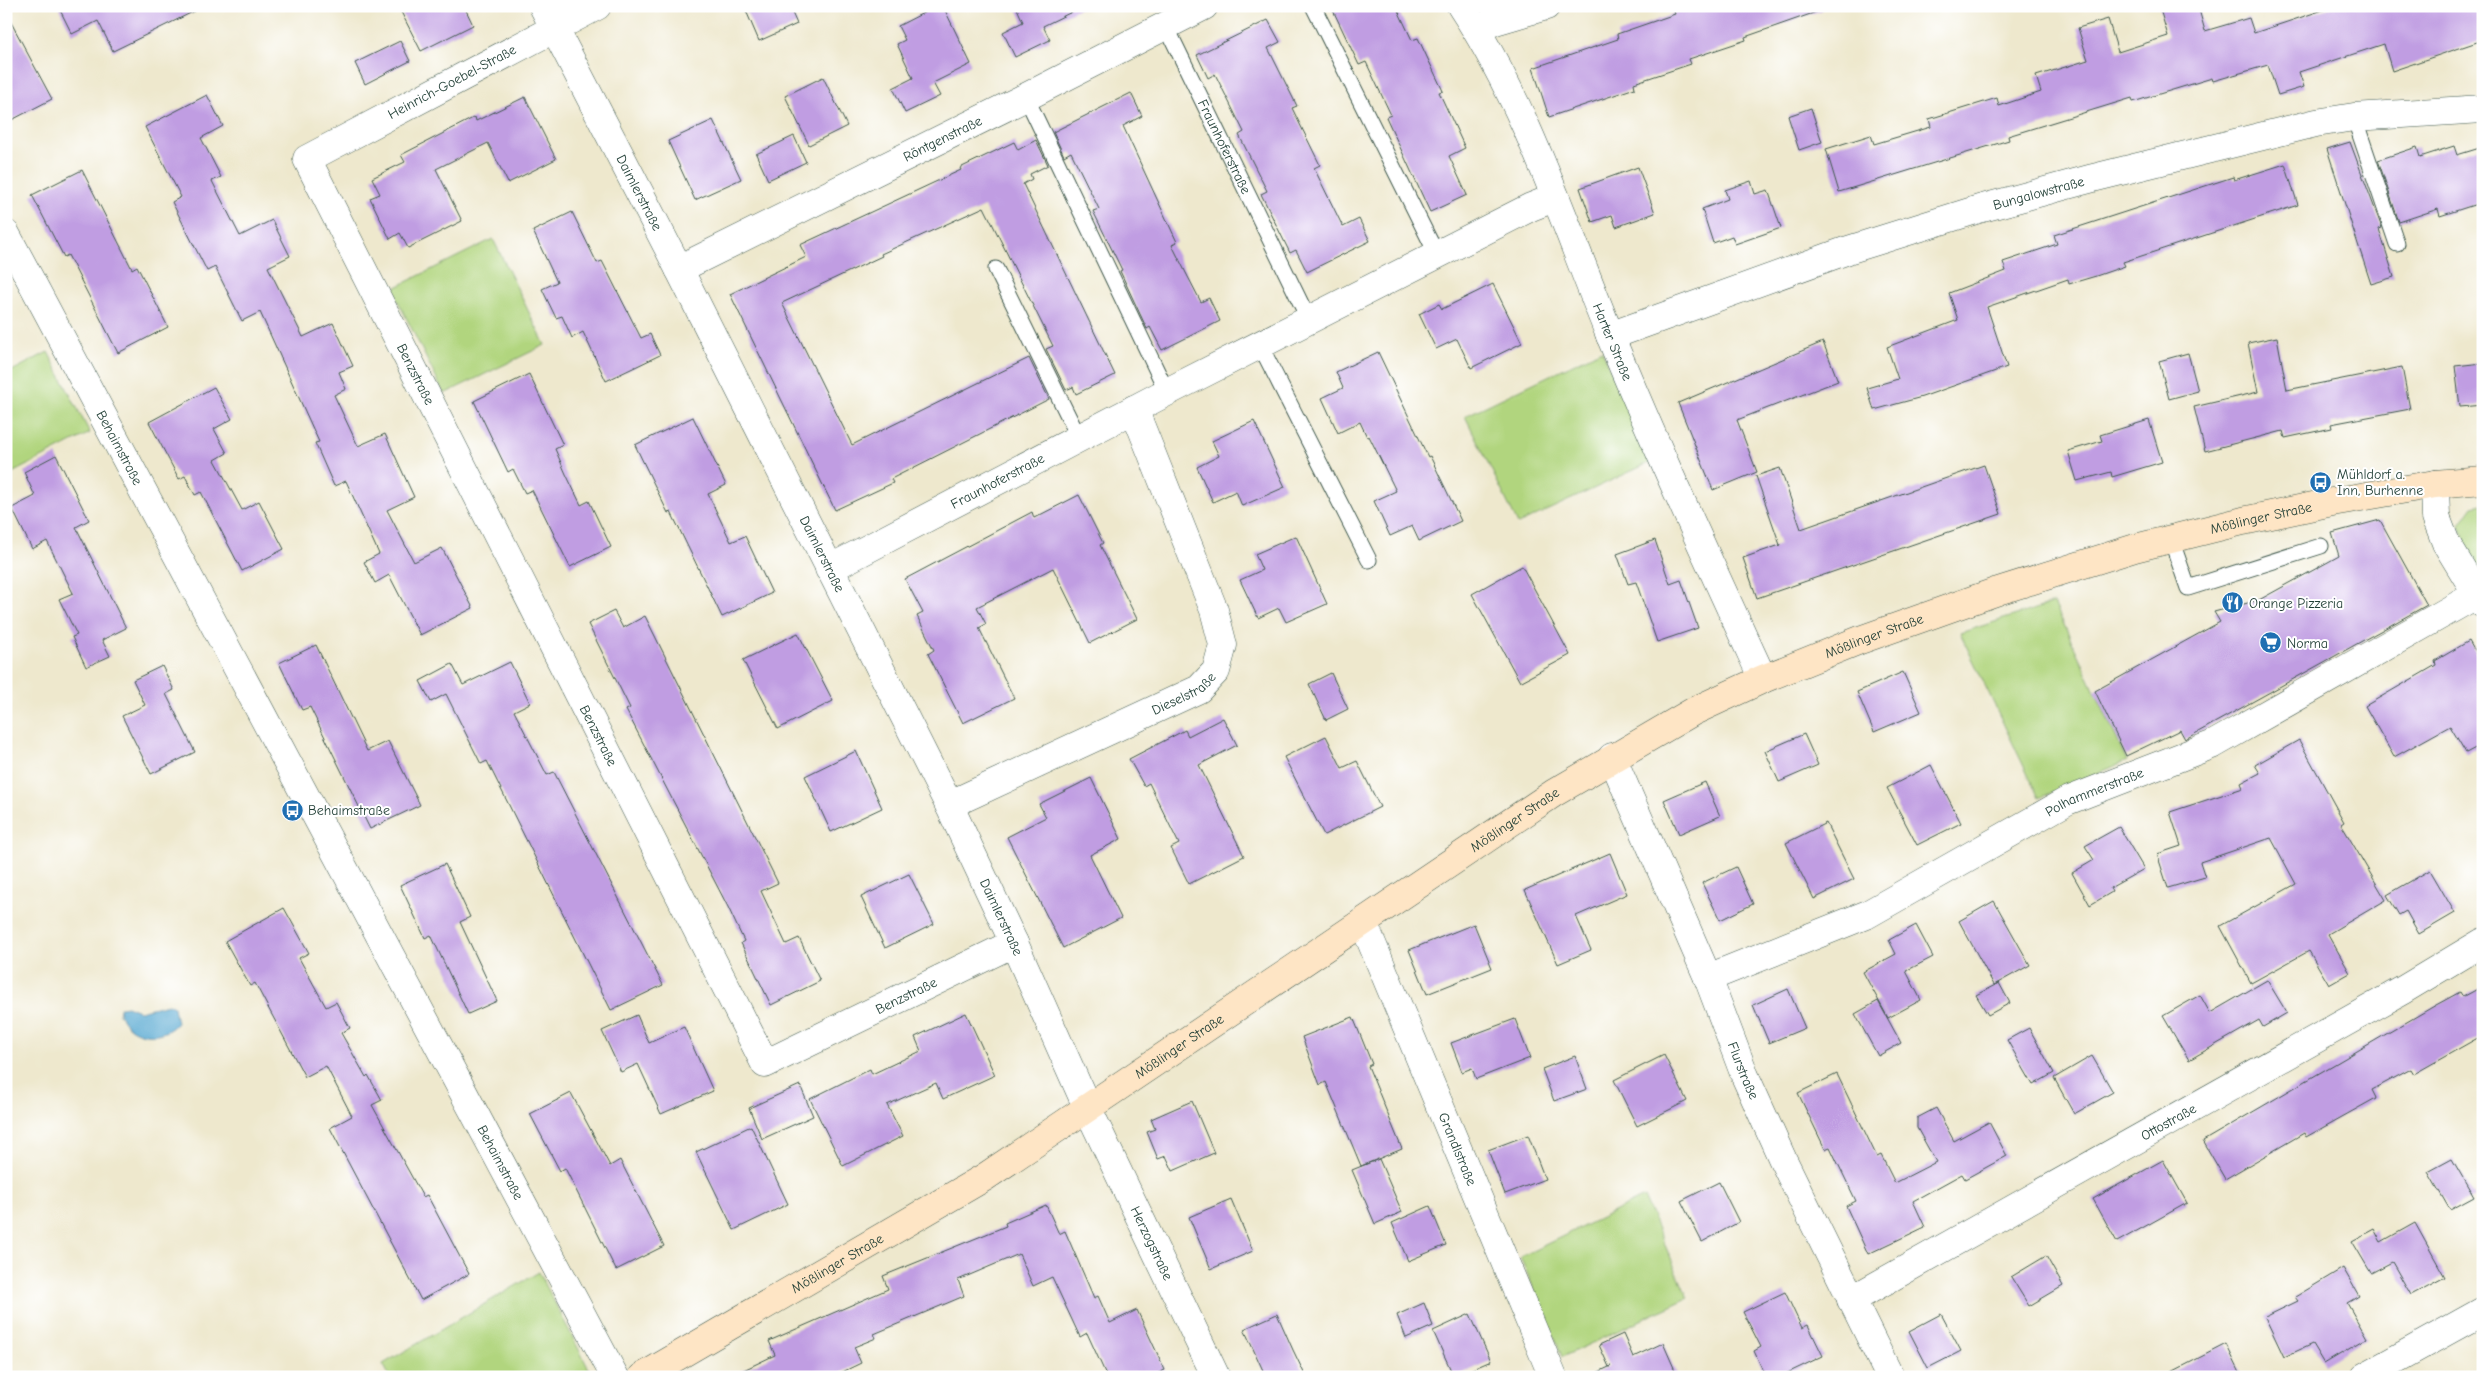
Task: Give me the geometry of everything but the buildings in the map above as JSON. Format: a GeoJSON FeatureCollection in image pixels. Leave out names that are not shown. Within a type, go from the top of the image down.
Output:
{"type":"FeatureCollection","features":[{"type":"Feature","properties":{"kind":"street","name":"Heinrich-Goebel-Straße"},"geometry":{"type":"LineString","coordinates":[[307,159],[548,17],[597,6]]}},
{"type":"Feature","properties":{"kind":"street","name":"Röntgenstraße"},"geometry":{"type":"LineString","coordinates":[[678,269],[1026,97],[1204,6]]}},
{"type":"Feature","properties":{"kind":"street","name":"Harter Straße"},"geometry":{"type":"LineString","coordinates":[[1461,6],[1476,29],[1527,129],[1610,336],[1762,679]]}},
{"type":"Feature","properties":{"kind":"street"},"geometry":{"type":"LineString","coordinates":[[1476,29],[1546,6]]}},
{"type":"Feature","properties":{"kind":"street","name":"Daimlerstraße"},"geometry":{"type":"LineString","coordinates":[[548,17],[678,269],[949,805],[1088,1109]]}},
{"type":"Feature","properties":{"kind":"street","name":"Bungalowstraße"},"geometry":{"type":"LineString","coordinates":[[1610,336],[1848,250],[1979,209],[2286,130],[2354,118],[2483,109]]}},
{"type":"Feature","properties":{"kind":"street","name":"Benzstraße"},"geometry":{"type":"LineString","coordinates":[[307,159],[765,1064],[1014,944]]}},
{"type":"Feature","properties":{"kind":"street","name":"Fraunhoferstraße"},"geometry":{"type":"LineString","coordinates":[[829,569],[1167,392],[1531,207],[1554,198]]}},
{"type":"Feature","properties":{"kind":"street","name":"Behaimstraße"},"geometry":{"type":"LineString","coordinates":[[6,234],[615,1377]]}},
{"type":"Feature","properties":{"kind":"street","name":"Dieselstraße"},"geometry":{"type":"LineString","coordinates":[[949,805],[1199,689],[1216,671],[1223,645],[1214,610],[1134,409]]}},
{"type":"Feature","properties":{"kind":"street","name":"Mößlinger Straße"},"geometry":{"type":"LineString","coordinates":[[642,1377],[985,1177],[1554,793],[1612,757],[1694,711],[1762,679],[1860,640],[1989,594],[2171,539],[2332,502],[2435,484],[2483,480]]}},
{"type":"Feature","properties":{"kind":"street"},"geometry":{"type":"LineString","coordinates":[[2435,484],[2436,517],[2446,543],[2480,600]]}},
{"type":"Feature","properties":{"kind":"street","name":"Polhammerstraße"},"geometry":{"type":"LineString","coordinates":[[1708,978],[1868,914],[2067,801],[2214,744],[2480,600]]}},
{"type":"Feature","properties":{"kind":"street","name":"Flurstraße"},"geometry":{"type":"LineString","coordinates":[[1612,757],[1708,978],[1745,1076],[1851,1300],[1890,1377]]}},
{"type":"Feature","properties":{"kind":"street","name":"Grandlstraße"},"geometry":{"type":"LineString","coordinates":[[1363,922],[1553,1377]]}},
{"type":"Feature","properties":{"kind":"street","name":"Ottostraße"},"geometry":{"type":"LineString","coordinates":[[1851,1300],[2402,990],[2483,942]]}},
{"type":"Feature","properties":{"kind":"street","name":"Herzogstraße"},"geometry":{"type":"LineString","coordinates":[[1088,1109],[1216,1377]]}},
{"type":"Feature","properties":{"kind":"street"},"geometry":{"type":"LineString","coordinates":[[2364,1377],[2483,1311]]}},
{"type":"Feature","properties":{"kind":"lane"},"geometry":{"type":"LineString","coordinates":[[1313,6],[1437,255]]}},
{"type":"Feature","properties":{"kind":"lane","name":"Fraunhoferstraße"},"geometry":{"type":"LineString","coordinates":[[1166,26],[1310,320]]}},
{"type":"Feature","properties":{"kind":"lane"},"geometry":{"type":"LineString","coordinates":[[1026,97],[1167,392]]}},
{"type":"Feature","properties":{"kind":"lane"},"geometry":{"type":"LineString","coordinates":[[2354,118],[2397,244]]}},
{"type":"Feature","properties":{"kind":"lane"},"geometry":{"type":"LineString","coordinates":[[996,269],[1080,438]]}},
{"type":"Feature","properties":{"kind":"lane"},"geometry":{"type":"LineString","coordinates":[[1260,345],[1370,560]]}},
{"type":"Feature","properties":{"kind":"lane"},"geometry":{"type":"LineString","coordinates":[[2171,539],[2188,588],[2321,546]]}},
{"type":"Feature","properties":{"kind":"green space"},"geometry":{"type":"Polygon","coordinates":[[[493,239],[545,345],[444,394],[392,289],[493,239]]]}},
{"type":"Feature","properties":{"kind":"green space"},"geometry":{"type":"Polygon","coordinates":[[[1602,350],[1651,462],[1518,524],[1465,416],[1602,350]]]}},
{"type":"Feature","properties":{"kind":"green space"},"geometry":{"type":"Polygon","coordinates":[[[48,352],[90,433],[6,476],[6,374],[48,352]]]}},
{"type":"Feature","properties":{"kind":"green space"},"geometry":{"type":"Polygon","coordinates":[[[2483,504],[2483,584],[2470,557],[2460,524],[2473,506],[2483,504]]]}},
{"type":"Feature","properties":{"kind":"green space"},"geometry":{"type":"Polygon","coordinates":[[[2054,603],[2127,761],[2039,798],[1960,633],[2054,603]]]}},
{"type":"Feature","properties":{"kind":"green space"},"geometry":{"type":"Polygon","coordinates":[[[1644,1197],[1688,1298],[1562,1357],[1520,1257],[1644,1197]]]}},
{"type":"Feature","properties":{"kind":"green space"},"geometry":{"type":"Polygon","coordinates":[[[539,1272],[593,1377],[390,1377],[383,1364],[539,1272]]]}},
{"type":"Feature","properties":{"kind":"water"},"geometry":{"type":"Polygon","coordinates":[[[168,1004],[174,1007],[177,1023],[167,1031],[160,1033],[147,1034],[134,1031],[119,1014],[120,1007],[127,1006],[139,1011],[168,1004]]]}},
{"type":"Feature","properties":{"kind":"place","name":"Mühldorf a. Inn, Burhenne"},"geometry":{"type":"Point","coordinates":[2321,482]}},
{"type":"Feature","properties":{"kind":"place","name":"Orange Pizzeria"},"geometry":{"type":"Point","coordinates":[2233,603]}},
{"type":"Feature","properties":{"kind":"place","name":"Norma"},"geometry":{"type":"Point","coordinates":[2271,643]}},
{"type":"Feature","properties":{"kind":"place","name":"Behaimstraße"},"geometry":{"type":"Point","coordinates":[292,810]}}]}
